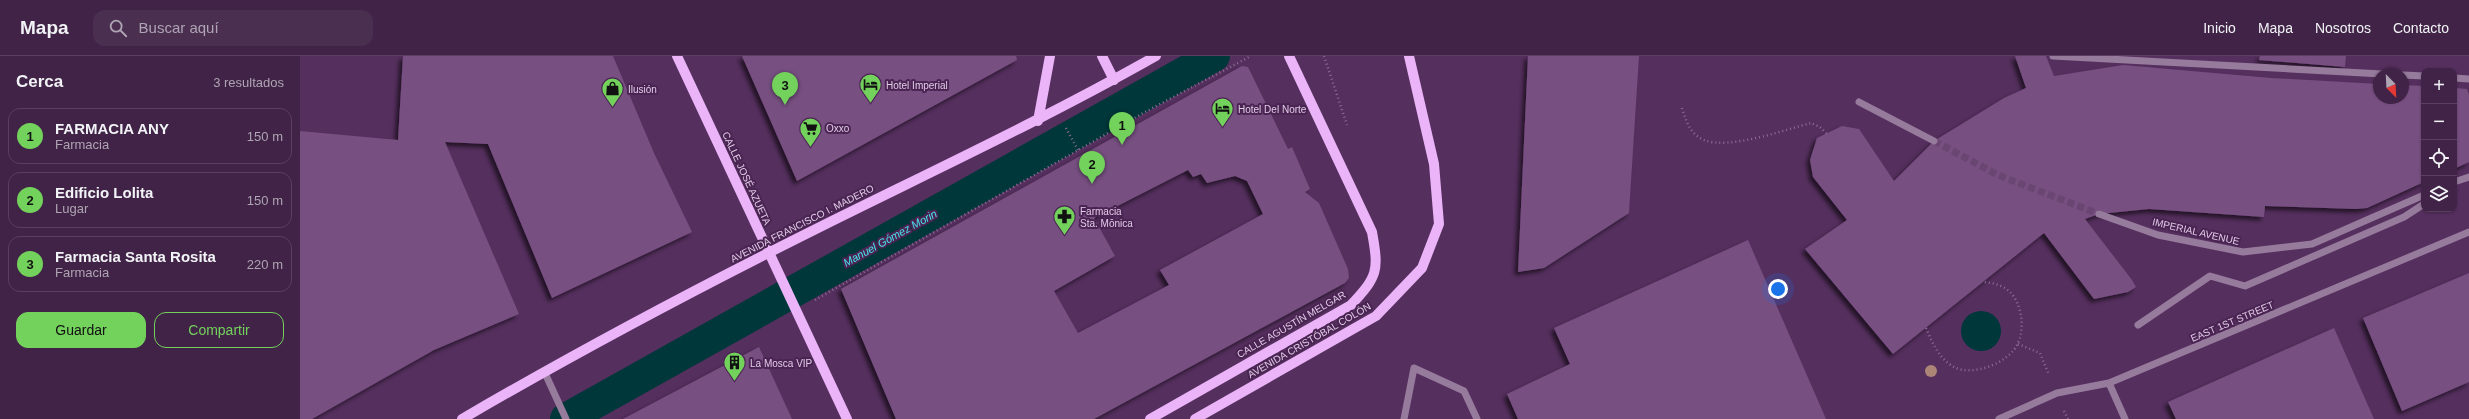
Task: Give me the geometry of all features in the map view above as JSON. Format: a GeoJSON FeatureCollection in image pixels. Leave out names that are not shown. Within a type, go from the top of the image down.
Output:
{"type":"FeatureCollection","features":[{"type":"Feature","properties":{"kind":"main road","name":"CALLE JOSÉ AZUETA"},"geometry":{"type":"LineString","coordinates":[[677,56],[847,419]]}},
{"type":"Feature","properties":{"kind":"main road"},"geometry":{"type":"LineString","coordinates":[[1038,121],[1050,56]]}},
{"type":"Feature","properties":{"kind":"main road"},"geometry":{"type":"LineString","coordinates":[[1102,56],[1114,80]]}},
{"type":"Feature","properties":{"kind":"main road","name":"AVENIDA FRANCISCO I. MADERO"},"geometry":{"type":"LineString","coordinates":[[462,419],[544,371],[769,253],[1038,121],[1156,56]]}},
{"type":"Feature","properties":{"kind":"main road","name":"CALLE AGUSTÍN MELGAR"},"geometry":{"type":"LineString","coordinates":[[1150,419],[1351,305],[1369,286],[1377,264],[1372,232],[1289,56]]}},
{"type":"Feature","properties":{"kind":"main road","name":"AVENIDA CRISTÓBAL COLÓN"},"geometry":{"type":"LineString","coordinates":[[1195,419],[1376,316],[1422,268],[1439,224],[1434,164],[1409,56]]}},
{"type":"Feature","properties":{"kind":"street"},"geometry":{"type":"LineString","coordinates":[[2052,56],[2373,74]]}},
{"type":"Feature","properties":{"kind":"street"},"geometry":{"type":"LineString","coordinates":[[2409,75],[2421,76]]}},
{"type":"Feature","properties":{"kind":"street"},"geometry":{"type":"LineString","coordinates":[[2457,78],[2469,79]]}},
{"type":"Feature","properties":{"kind":"street"},"geometry":{"type":"LineString","coordinates":[[1859,102],[1934,141]]}},
{"type":"Feature","properties":{"kind":"street"},"geometry":{"type":"LineString","coordinates":[[2457,181],[2469,177]]}},
{"type":"Feature","properties":{"kind":"street","name":"IMPERIAL AVENUE"},"geometry":{"type":"LineString","coordinates":[[2099,214],[2158,235],[2243,252],[2312,244],[2421,197]]}},
{"type":"Feature","properties":{"kind":"street"},"geometry":{"type":"LineString","coordinates":[[2138,325],[2210,276],[2245,286],[2404,218],[2421,206]]}},
{"type":"Feature","properties":{"kind":"street","name":"EAST 1ST STREET"},"geometry":{"type":"LineString","coordinates":[[1999,419],[2057,393],[2109,383],[2469,232]]}},
{"type":"Feature","properties":{"kind":"street"},"geometry":{"type":"LineString","coordinates":[[1404,419],[1414,368],[1464,391],[1477,419]]}},
{"type":"Feature","properties":{"kind":"street"},"geometry":{"type":"LineString","coordinates":[[544,371],[566,419]]}},
{"type":"Feature","properties":{"kind":"street"},"geometry":{"type":"LineString","coordinates":[[2109,383],[2125,419]]}},
{"type":"Feature","properties":{"kind":"path"},"geometry":{"type":"LineString","coordinates":[[796,311],[1145,112],[1250,56]]}},
{"type":"Feature","properties":{"kind":"path"},"geometry":{"type":"LineString","coordinates":[[1682,108],[1686,122],[1692,132],[1704,140],[1725,142],[1738,140],[1810,123],[1820,127],[1827,134]]}},
{"type":"Feature","properties":{"kind":"path"},"geometry":{"type":"LineString","coordinates":[[1926,328],[1933,345],[1944,360],[1954,367],[1964,370],[1982,368],[2007,357],[2018,344],[2021,326],[2018,305],[2010,292],[1997,284],[1984,282]]}},
{"type":"Feature","properties":{"kind":"shaded area"},"geometry":{"type":"Polygon","coordinates":[[[1985,311],[1992,314],[1998,320],[2001,331],[2000,339],[1992,348],[1985,351],[1977,351],[1970,348],[1962,339],[1961,327],[1964,320],[1973,312],[1985,311]]]}},
{"type":"Feature","properties":{"kind":"building"},"geometry":{"type":"Polygon","coordinates":[[[403,56],[613,56],[654,153],[692,232],[552,298],[488,144],[445,142],[519,314],[434,350],[312,419],[300,419],[300,131],[398,140],[403,56]]]}},
{"type":"Feature","properties":{"kind":"building"},"geometry":{"type":"Polygon","coordinates":[[[742,56],[1016,56],[1017,60],[797,181],[742,56]]]}},
{"type":"Feature","properties":{"kind":"building"},"geometry":{"type":"Polygon","coordinates":[[[1528,56],[1639,56],[1629,213],[1544,268],[1518,272],[1528,56]]]}},
{"type":"Feature","properties":{"kind":"building"},"geometry":{"type":"Polygon","coordinates":[[[2015,56],[2046,56],[2054,76],[2123,65],[2271,78],[2373,84],[2373,104],[2409,104],[2409,85],[2421,86],[2421,183],[2367,208],[2356,209],[2265,206],[2264,217],[2149,209],[2099,214],[2085,219],[2136,287],[2128,292],[2094,299],[2044,233],[1893,354],[1805,249],[1847,220],[1813,177],[1810,160],[1817,138],[1842,126],[1859,129],[1894,181],[1934,141],[2004,98],[2026,88],[2015,56]]]}},
{"type":"Feature","properties":{"kind":"building"},"geometry":{"type":"Polygon","coordinates":[[[2260,56],[2346,56],[2345,67],[2259,60],[2260,56]]]}},
{"type":"Feature","properties":{"kind":"building"},"geometry":{"type":"Polygon","coordinates":[[[1242,66],[1248,67],[1288,149],[1292,147],[1310,189],[1305,192],[1319,203],[1348,269],[1349,278],[1345,283],[1094,419],[896,419],[841,289],[1242,66]],[[1188,170],[1094,218],[1115,256],[1054,291],[1078,333],[1169,285],[1160,270],[1263,214],[1247,181],[1235,176],[1207,183],[1201,174],[1193,177],[1188,170]]]}},
{"type":"Feature","properties":{"kind":"building"},"geometry":{"type":"Polygon","coordinates":[[[2457,88],[2467,89],[2469,95],[2469,162],[2457,168],[2457,88]]]}},
{"type":"Feature","properties":{"kind":"building"},"geometry":{"type":"Polygon","coordinates":[[[1748,240],[1826,419],[1518,419],[1507,394],[1570,364],[1554,328],[1748,240]]]}},
{"type":"Feature","properties":{"kind":"building"},"geometry":{"type":"Polygon","coordinates":[[[2469,273],[2469,382],[2402,411],[2363,318],[2469,273]]]}},
{"type":"Feature","properties":{"kind":"building"},"geometry":{"type":"Polygon","coordinates":[[[2334,328],[2374,419],[2176,419],[2168,402],[2334,328]]]}},
{"type":"Feature","properties":{"kind":"building","name":"La Mosca VIP"},"geometry":{"type":"Polygon","coordinates":[[[759,347],[792,419],[623,419],[759,347]]]}},
{"type":"Feature","properties":{"kind":"waterway","name":"Manuel Gómez Morin"},"geometry":{"type":"LineString","coordinates":[[566,419],[1214,56]]}},
{"type":"Feature","properties":{"kind":"tunnel"},"geometry":{"type":"LineString","coordinates":[[1934,141],[1998,175],[2099,214]]}},
{"type":"Feature","properties":{"kind":"place","name":"Hotel Imperial"},"geometry":{"type":"Point","coordinates":[871,104]}},
{"type":"Feature","properties":{"kind":"place","name":"Farmacia Santa Rosita"},"geometry":{"type":"Point","coordinates":[785,105]}},
{"type":"Feature","properties":{"kind":"place","name":"Ilusión"},"geometry":{"type":"Point","coordinates":[612,108]}},
{"type":"Feature","properties":{"kind":"place","name":"Hotel Del Norte"},"geometry":{"type":"Point","coordinates":[1223,128]}},
{"type":"Feature","properties":{"kind":"place","name":"FARMACIA ANY"},"geometry":{"type":"Point","coordinates":[1122,145]}},
{"type":"Feature","properties":{"kind":"place","name":"Oxxo"},"geometry":{"type":"Point","coordinates":[811,148]}},
{"type":"Feature","properties":{"kind":"place","name":"Edificio Lolita"},"geometry":{"type":"Point","coordinates":[1092,184]}},
{"type":"Feature","properties":{"kind":"place","name":"Farmacia Sta. Mōnica"},"geometry":{"type":"Point","coordinates":[1064,236]}},
{"type":"Feature","properties":{"kind":"place","name":"La Mosca VIP"},"geometry":{"type":"Point","coordinates":[734,382]}}]}
